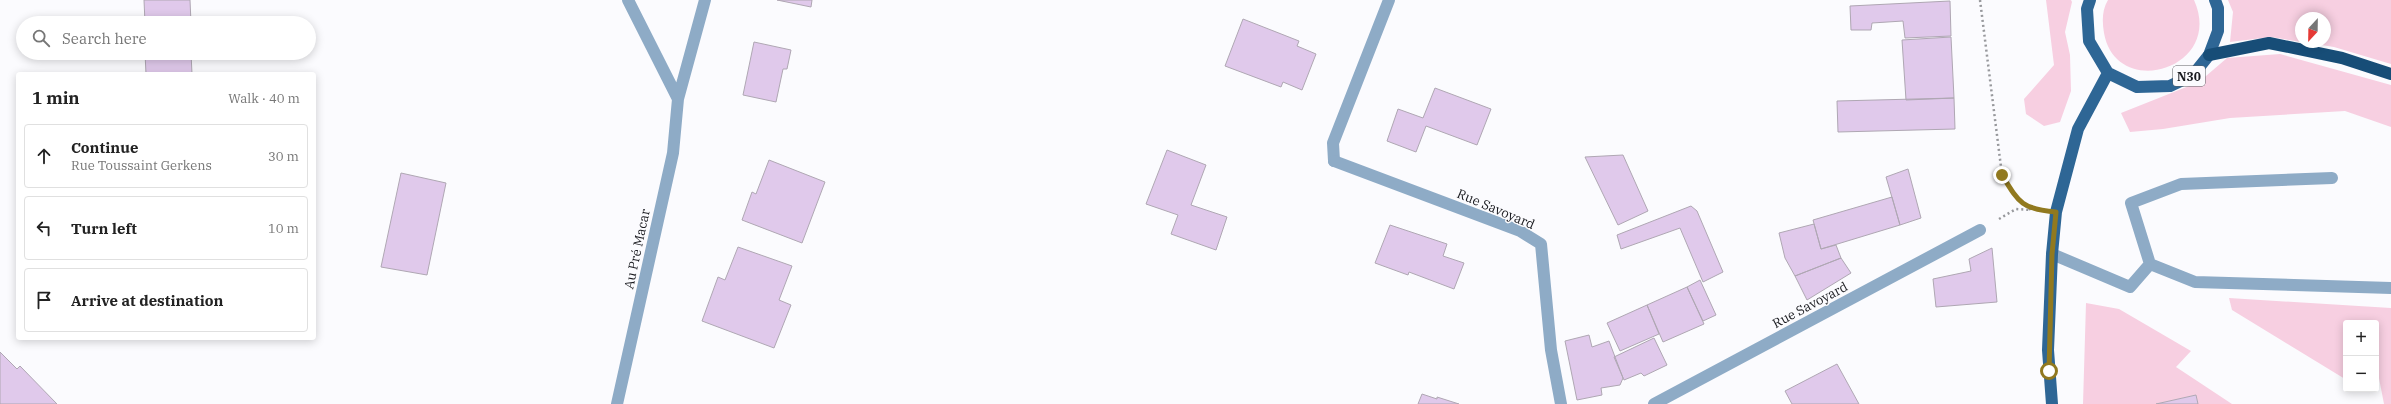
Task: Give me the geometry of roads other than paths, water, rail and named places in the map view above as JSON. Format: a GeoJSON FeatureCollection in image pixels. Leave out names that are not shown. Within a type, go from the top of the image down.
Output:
{"type":"FeatureCollection","features":[{"type":"Feature","properties":{"kind":"highway"},"geometry":{"type":"LineString","coordinates":[[2209,55],[2269,43],[2342,58],[2391,74]]}},
{"type":"Feature","properties":{"kind":"main road"},"geometry":{"type":"LineString","coordinates":[[2052,404],[2048,350],[2052,254],[2056,212],[2078,129],[2108,73],[2089,41],[2087,9],[2090,0]]}},
{"type":"Feature","properties":{"kind":"main road","name":"N30"},"geometry":{"type":"LineString","coordinates":[[2108,73],[2137,87],[2170,86],[2193,75],[2209,55],[2218,32],[2218,8],[2215,0]]}},
{"type":"Feature","properties":{"kind":"street"},"geometry":{"type":"LineString","coordinates":[[628,0],[678,99]]}},
{"type":"Feature","properties":{"kind":"street","name":"Au Pré Macar"},"geometry":{"type":"LineString","coordinates":[[617,404],[673,153],[678,99],[705,0]]}},
{"type":"Feature","properties":{"kind":"street","name":"Rue Savoyard"},"geometry":{"type":"LineString","coordinates":[[1390,0],[1333,143],[1334,161],[1520,231],[1541,244],[1551,350],[1561,404]]}},
{"type":"Feature","properties":{"kind":"street"},"geometry":{"type":"LineString","coordinates":[[2150,264],[2131,203],[2181,184],[2332,178]]}},
{"type":"Feature","properties":{"kind":"street","name":"Rue Savoyard"},"geometry":{"type":"LineString","coordinates":[[1654,404],[1980,230]]}},
{"type":"Feature","properties":{"kind":"street"},"geometry":{"type":"LineString","coordinates":[[2052,254],[2130,287],[2150,264]]}},
{"type":"Feature","properties":{"kind":"street"},"geometry":{"type":"LineString","coordinates":[[2150,264],[2196,282],[2391,288]]}}]}
